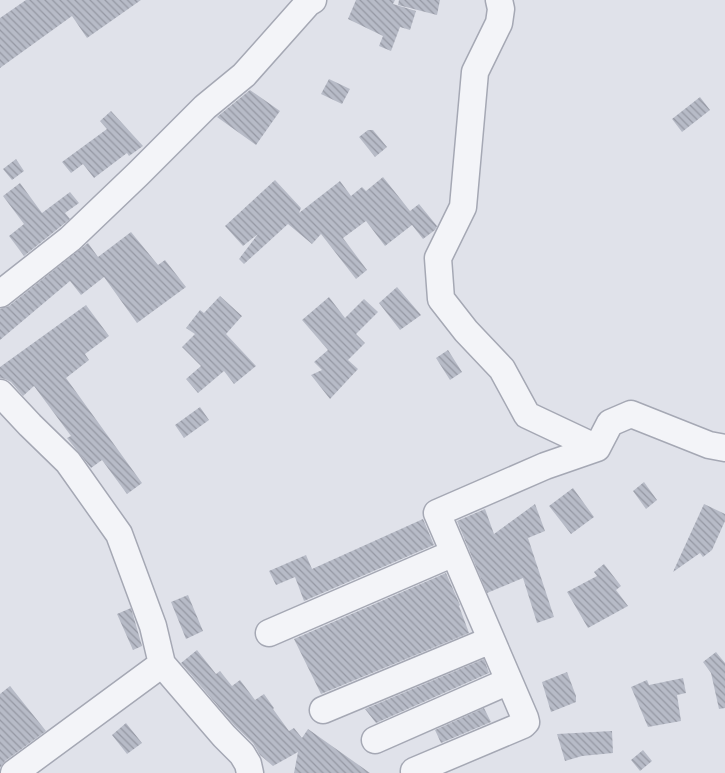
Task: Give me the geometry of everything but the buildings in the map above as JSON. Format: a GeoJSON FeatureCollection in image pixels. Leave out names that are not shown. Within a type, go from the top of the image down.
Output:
{"type":"FeatureCollection","features":[{"type":"Feature","properties":{"kind":"street"},"geometry":{"type":"LineString","coordinates":[[0,294],[84,226],[205,107],[244,75],[308,3],[313,0]]}},
{"type":"Feature","properties":{"kind":"street"},"geometry":{"type":"LineString","coordinates":[[499,0],[501,9],[500,23],[475,72],[463,207],[438,258],[441,299],[466,331],[502,369],[527,415],[597,448]]}},
{"type":"Feature","properties":{"kind":"street"},"geometry":{"type":"LineString","coordinates":[[0,393],[68,462],[119,534],[154,626],[162,664],[242,754],[248,764],[250,773]]}},
{"type":"Feature","properties":{"kind":"street"},"geometry":{"type":"LineString","coordinates":[[414,771],[523,725],[526,722],[437,513],[546,466],[597,448],[610,423],[630,414],[725,448]]}},
{"type":"Feature","properties":{"kind":"street"},"geometry":{"type":"LineString","coordinates":[[269,633],[454,553]]}},
{"type":"Feature","properties":{"kind":"street"},"geometry":{"type":"LineString","coordinates":[[323,710],[491,640]]}},
{"type":"Feature","properties":{"kind":"street"},"geometry":{"type":"LineString","coordinates":[[14,773],[162,664]]}},
{"type":"Feature","properties":{"kind":"street"},"geometry":{"type":"LineString","coordinates":[[375,740],[509,682]]}}]}
